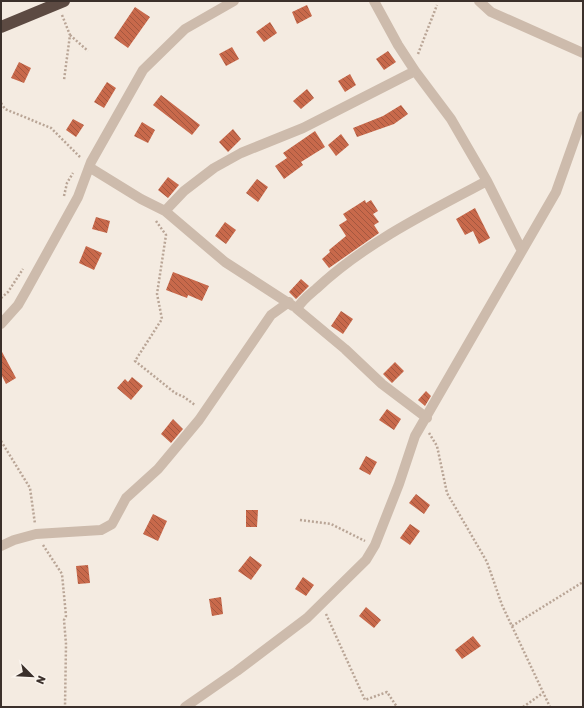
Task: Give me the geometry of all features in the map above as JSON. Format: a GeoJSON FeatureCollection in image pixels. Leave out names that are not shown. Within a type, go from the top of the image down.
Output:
{"type":"FeatureCollection","features":[{"type":"Feature","properties":{"kind":"highway"},"geometry":{"type":"LineString","coordinates":[[1,27],[60,2]]}},
{"type":"Feature","properties":{"kind":"street"},"geometry":{"type":"LineString","coordinates":[[1,324],[18,305],[78,198],[90,164],[143,70],[186,29],[234,1]]}},
{"type":"Feature","properties":{"kind":"street"},"geometry":{"type":"LineString","coordinates":[[374,1],[398,45],[451,119],[487,181],[522,251]]}},
{"type":"Feature","properties":{"kind":"street"},"geometry":{"type":"LineString","coordinates":[[478,1],[491,12],[583,53]]}},
{"type":"Feature","properties":{"kind":"street"},"geometry":{"type":"LineString","coordinates":[[165,211],[184,192],[214,168],[241,154],[303,128],[414,69]]}},
{"type":"Feature","properties":{"kind":"street"},"geometry":{"type":"LineString","coordinates":[[186,707],[237,671],[307,618],[321,602],[366,560],[375,545],[399,484],[415,436],[556,192],[583,116]]}},
{"type":"Feature","properties":{"kind":"street"},"geometry":{"type":"LineString","coordinates":[[90,164],[141,199],[165,211],[225,262],[293,306],[345,348],[382,384],[425,420]]}},
{"type":"Feature","properties":{"kind":"street"},"geometry":{"type":"LineString","coordinates":[[1,546],[14,540],[36,534],[101,530],[112,524],[126,498],[158,470],[208,408],[271,315],[293,306],[330,276],[369,248],[427,213],[487,181]]}},
{"type":"Feature","properties":{"kind":"path"},"geometry":{"type":"LineString","coordinates":[[60,2],[70,35],[64,80]]}},
{"type":"Feature","properties":{"kind":"path"},"geometry":{"type":"LineString","coordinates":[[414,69],[437,4]]}},
{"type":"Feature","properties":{"kind":"path"},"geometry":{"type":"LineString","coordinates":[[70,35],[88,51]]}},
{"type":"Feature","properties":{"kind":"path"},"geometry":{"type":"LineString","coordinates":[[1,103],[5,109],[51,128],[82,159],[90,164]]}},
{"type":"Feature","properties":{"kind":"path"},"geometry":{"type":"LineString","coordinates":[[154,217],[166,235],[158,294],[162,319],[135,361],[175,394],[184,397],[193,404],[208,408]]}},
{"type":"Feature","properties":{"kind":"path"},"geometry":{"type":"LineString","coordinates":[[425,420],[437,446],[447,493],[487,562],[512,626],[550,707]]}},
{"type":"Feature","properties":{"kind":"path"},"geometry":{"type":"LineString","coordinates":[[1,441],[30,488],[36,534],[62,574],[66,616],[64,620],[66,644],[65,707]]}},
{"type":"Feature","properties":{"kind":"path"},"geometry":{"type":"LineString","coordinates":[[300,520],[331,524],[375,545]]}},
{"type":"Feature","properties":{"kind":"path"},"geometry":{"type":"LineString","coordinates":[[512,626],[583,582]]}},
{"type":"Feature","properties":{"kind":"path"},"geometry":{"type":"LineString","coordinates":[[321,602],[365,700],[387,692],[397,707]]}},
{"type":"Feature","properties":{"kind":"path"},"geometry":{"type":"LineString","coordinates":[[524,707],[543,693]]}},
{"type":"Feature","properties":{"kind":"building"},"geometry":{"type":"Polygon","coordinates":[[[307,5],[312,16],[297,24],[292,12],[307,5]]]}},
{"type":"Feature","properties":{"kind":"building"},"geometry":{"type":"Polygon","coordinates":[[[135,7],[150,17],[128,48],[114,38],[135,7]]]}},
{"type":"Feature","properties":{"kind":"building"},"geometry":{"type":"Polygon","coordinates":[[[270,22],[277,33],[264,42],[256,32],[270,22]]]}},
{"type":"Feature","properties":{"kind":"building"},"geometry":{"type":"Polygon","coordinates":[[[232,47],[239,59],[226,66],[219,54],[232,47]]]}},
{"type":"Feature","properties":{"kind":"building"},"geometry":{"type":"Polygon","coordinates":[[[388,51],[396,62],[384,70],[376,59],[388,51]]]}},
{"type":"Feature","properties":{"kind":"building"},"geometry":{"type":"Polygon","coordinates":[[[19,62],[31,68],[24,83],[11,78],[19,62]]]}},
{"type":"Feature","properties":{"kind":"building"},"geometry":{"type":"Polygon","coordinates":[[[350,74],[356,85],[345,92],[338,81],[350,74]]]}},
{"type":"Feature","properties":{"kind":"building"},"geometry":{"type":"Polygon","coordinates":[[[107,82],[116,88],[104,108],[94,102],[107,82]]]}},
{"type":"Feature","properties":{"kind":"building"},"geometry":{"type":"Polygon","coordinates":[[[307,89],[314,98],[301,109],[293,101],[307,89]]]}},
{"type":"Feature","properties":{"kind":"building"},"geometry":{"type":"Polygon","coordinates":[[[161,95],[200,125],[192,135],[153,105],[161,95]]]}},
{"type":"Feature","properties":{"kind":"building"},"geometry":{"type":"Polygon","coordinates":[[[401,105],[408,114],[394,124],[357,137],[353,128],[383,116],[401,105]]]}},
{"type":"Feature","properties":{"kind":"building"},"geometry":{"type":"Polygon","coordinates":[[[73,119],[84,125],[76,137],[66,130],[73,119]]]}},
{"type":"Feature","properties":{"kind":"building"},"geometry":{"type":"Polygon","coordinates":[[[142,122],[155,130],[148,143],[134,136],[142,122]]]}},
{"type":"Feature","properties":{"kind":"building"},"geometry":{"type":"Polygon","coordinates":[[[233,129],[241,139],[228,152],[219,142],[233,129]]]}},
{"type":"Feature","properties":{"kind":"building"},"geometry":{"type":"Polygon","coordinates":[[[315,131],[325,147],[301,162],[303,165],[284,179],[275,166],[287,158],[283,153],[315,131]]]}},
{"type":"Feature","properties":{"kind":"building"},"geometry":{"type":"Polygon","coordinates":[[[341,134],[349,145],[336,156],[328,145],[341,134]]]}},
{"type":"Feature","properties":{"kind":"building"},"geometry":{"type":"Polygon","coordinates":[[[168,177],[179,185],[168,198],[158,190],[168,177]]]}},
{"type":"Feature","properties":{"kind":"building"},"geometry":{"type":"Polygon","coordinates":[[[257,179],[268,187],[258,202],[246,193],[257,179]]]}},
{"type":"Feature","properties":{"kind":"building"},"geometry":{"type":"Polygon","coordinates":[[[365,200],[366,203],[371,200],[378,211],[373,214],[379,222],[374,225],[379,233],[329,268],[322,259],[330,252],[329,250],[346,236],[339,225],[347,220],[343,214],[365,200]]]}},
{"type":"Feature","properties":{"kind":"building"},"geometry":{"type":"Polygon","coordinates":[[[475,208],[490,238],[479,244],[473,231],[465,235],[456,219],[475,208]]]}},
{"type":"Feature","properties":{"kind":"building"},"geometry":{"type":"Polygon","coordinates":[[[96,217],[110,221],[107,233],[92,229],[96,217]]]}},
{"type":"Feature","properties":{"kind":"building"},"geometry":{"type":"Polygon","coordinates":[[[225,222],[236,230],[226,244],[215,236],[225,222]]]}},
{"type":"Feature","properties":{"kind":"building"},"geometry":{"type":"Polygon","coordinates":[[[86,246],[102,253],[94,270],[79,263],[86,246]]]}},
{"type":"Feature","properties":{"kind":"building"},"geometry":{"type":"Polygon","coordinates":[[[173,272],[209,286],[202,301],[188,295],[187,298],[166,290],[173,272]]]}},
{"type":"Feature","properties":{"kind":"building"},"geometry":{"type":"Polygon","coordinates":[[[301,279],[309,286],[296,299],[289,292],[301,279]]]}},
{"type":"Feature","properties":{"kind":"building"},"geometry":{"type":"Polygon","coordinates":[[[341,311],[353,319],[343,334],[331,326],[341,311]]]}},
{"type":"Feature","properties":{"kind":"building"},"geometry":{"type":"Polygon","coordinates":[[[1,350],[16,378],[6,384],[1,374],[1,350]]]}},
{"type":"Feature","properties":{"kind":"building"},"geometry":{"type":"Polygon","coordinates":[[[395,362],[404,371],[392,383],[383,374],[395,362]]]}},
{"type":"Feature","properties":{"kind":"building"},"geometry":{"type":"Polygon","coordinates":[[[132,377],[143,386],[131,400],[117,388],[125,379],[128,382],[132,377]]]}},
{"type":"Feature","properties":{"kind":"building"},"geometry":{"type":"Polygon","coordinates":[[[426,391],[431,396],[425,406],[418,400],[426,391]]]}},
{"type":"Feature","properties":{"kind":"building"},"geometry":{"type":"Polygon","coordinates":[[[387,409],[401,419],[394,430],[379,420],[387,409]]]}},
{"type":"Feature","properties":{"kind":"building"},"geometry":{"type":"Polygon","coordinates":[[[173,419],[183,429],[171,443],[161,434],[173,419]]]}},
{"type":"Feature","properties":{"kind":"building"},"geometry":{"type":"Polygon","coordinates":[[[366,456],[377,462],[370,475],[359,469],[366,456]]]}},
{"type":"Feature","properties":{"kind":"building"},"geometry":{"type":"Polygon","coordinates":[[[416,494],[430,505],[424,514],[409,503],[416,494]]]}},
{"type":"Feature","properties":{"kind":"building"},"geometry":{"type":"Polygon","coordinates":[[[246,510],[258,510],[257,527],[246,527],[246,510]]]}},
{"type":"Feature","properties":{"kind":"building"},"geometry":{"type":"Polygon","coordinates":[[[153,514],[167,521],[158,541],[143,534],[153,514]]]}},
{"type":"Feature","properties":{"kind":"building"},"geometry":{"type":"Polygon","coordinates":[[[410,524],[420,531],[410,545],[400,538],[410,524]]]}},
{"type":"Feature","properties":{"kind":"building"},"geometry":{"type":"Polygon","coordinates":[[[250,556],[262,565],[251,580],[238,571],[250,556]]]}},
{"type":"Feature","properties":{"kind":"building"},"geometry":{"type":"Polygon","coordinates":[[[88,565],[90,583],[78,584],[76,566],[88,565]]]}},
{"type":"Feature","properties":{"kind":"building"},"geometry":{"type":"Polygon","coordinates":[[[303,577],[314,585],[306,596],[295,589],[303,577]]]}},
{"type":"Feature","properties":{"kind":"building"},"geometry":{"type":"Polygon","coordinates":[[[221,597],[223,614],[212,616],[209,599],[221,597]]]}},
{"type":"Feature","properties":{"kind":"building"},"geometry":{"type":"Polygon","coordinates":[[[366,607],[381,620],[374,628],[359,616],[366,607]]]}},
{"type":"Feature","properties":{"kind":"building"},"geometry":{"type":"Polygon","coordinates":[[[473,636],[481,646],[462,659],[455,650],[473,636]]]}}]}
